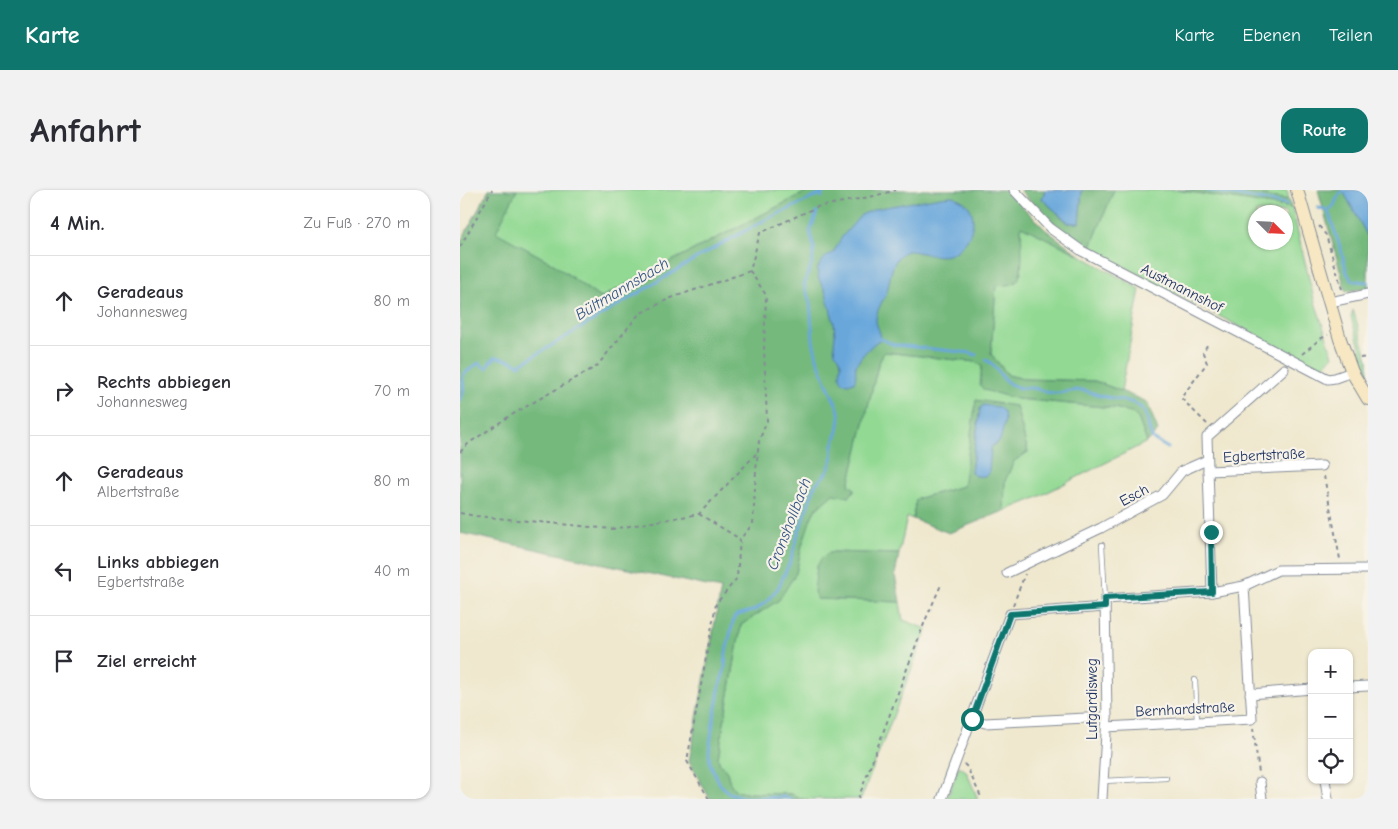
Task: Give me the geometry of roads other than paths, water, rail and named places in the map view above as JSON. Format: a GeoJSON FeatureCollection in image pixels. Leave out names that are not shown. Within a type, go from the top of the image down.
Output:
{"type":"FeatureCollection","features":[{"type":"Feature","properties":{"kind":"main road"},"geometry":{"type":"LineString","coordinates":[[1297,190],[1338,332],[1352,372],[1368,399]]}},
{"type":"Feature","properties":{"kind":"street","name":"Austmannshof"},"geometry":{"type":"LineString","coordinates":[[1014,190],[1050,228],[1082,251],[1328,379],[1352,372]]}},
{"type":"Feature","properties":{"kind":"street"},"geometry":{"type":"LineString","coordinates":[[1330,302],[1368,294]]}},
{"type":"Feature","properties":{"kind":"street"},"geometry":{"type":"LineString","coordinates":[[1208,460],[1207,438],[1284,369]]}},
{"type":"Feature","properties":{"kind":"street","name":"Egbertstraße"},"geometry":{"type":"LineString","coordinates":[[1208,460],[1212,592]]}},
{"type":"Feature","properties":{"kind":"street","name":"Esch"},"geometry":{"type":"LineString","coordinates":[[1007,573],[1101,528],[1162,495],[1182,471],[1208,460]]}},
{"type":"Feature","properties":{"kind":"street","name":"Egbertstraße"},"geometry":{"type":"LineString","coordinates":[[1208,471],[1322,466]]}},
{"type":"Feature","properties":{"kind":"street"},"geometry":{"type":"LineString","coordinates":[[942,799],[1010,614],[1212,592],[1244,586],[1278,570],[1368,569]]}},
{"type":"Feature","properties":{"kind":"street","name":"Bernhardstraße"},"geometry":{"type":"LineString","coordinates":[[1106,727],[1252,718],[1244,586]]}},
{"type":"Feature","properties":{"kind":"street","name":"Lutgardisweg"},"geometry":{"type":"LineString","coordinates":[[1102,799],[1107,717],[1105,603]]}},
{"type":"Feature","properties":{"kind":"street"},"geometry":{"type":"LineString","coordinates":[[1353,687],[1368,686]]}},
{"type":"Feature","properties":{"kind":"street"},"geometry":{"type":"LineString","coordinates":[[1250,694],[1308,690]]}},
{"type":"Feature","properties":{"kind":"street"},"geometry":{"type":"LineString","coordinates":[[972,719],[986,723],[1107,717]]}},
{"type":"Feature","properties":{"kind":"street"},"geometry":{"type":"LineString","coordinates":[[1260,782],[1262,799]]}},
{"type":"Feature","properties":{"kind":"street"},"geometry":{"type":"LineString","coordinates":[[1326,784],[1328,799]]}},
{"type":"Feature","properties":{"kind":"lane"},"geometry":{"type":"LineString","coordinates":[[1102,545],[1105,603]]}},
{"type":"Feature","properties":{"kind":"lane"},"geometry":{"type":"LineString","coordinates":[[1195,680],[1197,722]]}},
{"type":"Feature","properties":{"kind":"lane"},"geometry":{"type":"LineString","coordinates":[[1103,781],[1166,778]]}},
{"type":"Feature","properties":{"kind":"water"},"geometry":{"type":"Polygon","coordinates":[[[1045,190],[1082,190],[1079,223],[1069,223],[1042,199],[1045,190]]]}},
{"type":"Feature","properties":{"kind":"water"},"geometry":{"type":"Polygon","coordinates":[[[1368,190],[1368,237],[1343,191],[1368,190]]]}},
{"type":"Feature","properties":{"kind":"water"},"geometry":{"type":"Polygon","coordinates":[[[952,196],[961,200],[971,210],[973,226],[968,238],[957,251],[946,256],[910,251],[899,256],[893,266],[887,292],[876,317],[881,339],[870,347],[856,366],[854,382],[848,384],[842,382],[840,376],[841,363],[835,353],[834,346],[834,323],[825,290],[819,280],[817,270],[821,262],[833,253],[842,237],[861,215],[875,209],[952,196]]]}},
{"type":"Feature","properties":{"kind":"water"},"geometry":{"type":"Polygon","coordinates":[[[983,405],[999,407],[1004,412],[1005,421],[1000,441],[992,446],[991,449],[988,474],[985,476],[975,476],[971,472],[980,409],[983,405]]]}},
{"type":"Feature","properties":{"kind":"waterway","name":"Cronshollbach"},"geometry":{"type":"LineString","coordinates":[[822,197],[821,194],[828,190]]}},
{"type":"Feature","properties":{"kind":"waterway"},"geometry":{"type":"LineString","coordinates":[[1205,190],[1287,204]]}},
{"type":"Feature","properties":{"kind":"waterway"},"geometry":{"type":"LineString","coordinates":[[1328,211],[1334,206],[1340,193],[1343,191],[1347,193]]}},
{"type":"Feature","properties":{"kind":"waterway","name":"Bültmannsbach"},"geometry":{"type":"LineString","coordinates":[[460,400],[464,389],[464,374],[477,364],[480,363],[487,368],[496,357],[519,365],[700,256],[763,221],[821,194]]}},
{"type":"Feature","properties":{"kind":"waterway"},"geometry":{"type":"LineString","coordinates":[[1318,208],[1328,211],[1347,273],[1352,280],[1368,282]]}},
{"type":"Feature","properties":{"kind":"waterway","name":"Cronshollbach"},"geometry":{"type":"LineString","coordinates":[[791,799],[783,797],[742,797],[729,793],[720,784],[710,764],[709,751],[720,685],[725,668],[726,652],[734,618],[737,615],[755,610],[766,602],[778,588],[791,560],[815,485],[827,472],[832,460],[833,445],[838,431],[840,418],[838,408],[817,358],[813,341],[810,302],[804,285],[812,263],[814,248],[810,232],[817,212]]}},
{"type":"Feature","properties":{"kind":"waterway"},"geometry":{"type":"LineString","coordinates":[[881,339],[895,345],[976,355]]}},
{"type":"Feature","properties":{"kind":"waterway"},"geometry":{"type":"LineString","coordinates":[[986,360],[994,366],[1007,382],[1019,388],[1032,388],[1054,393],[1081,390],[1138,405],[1145,413],[1153,439],[1168,448]]}}]}
